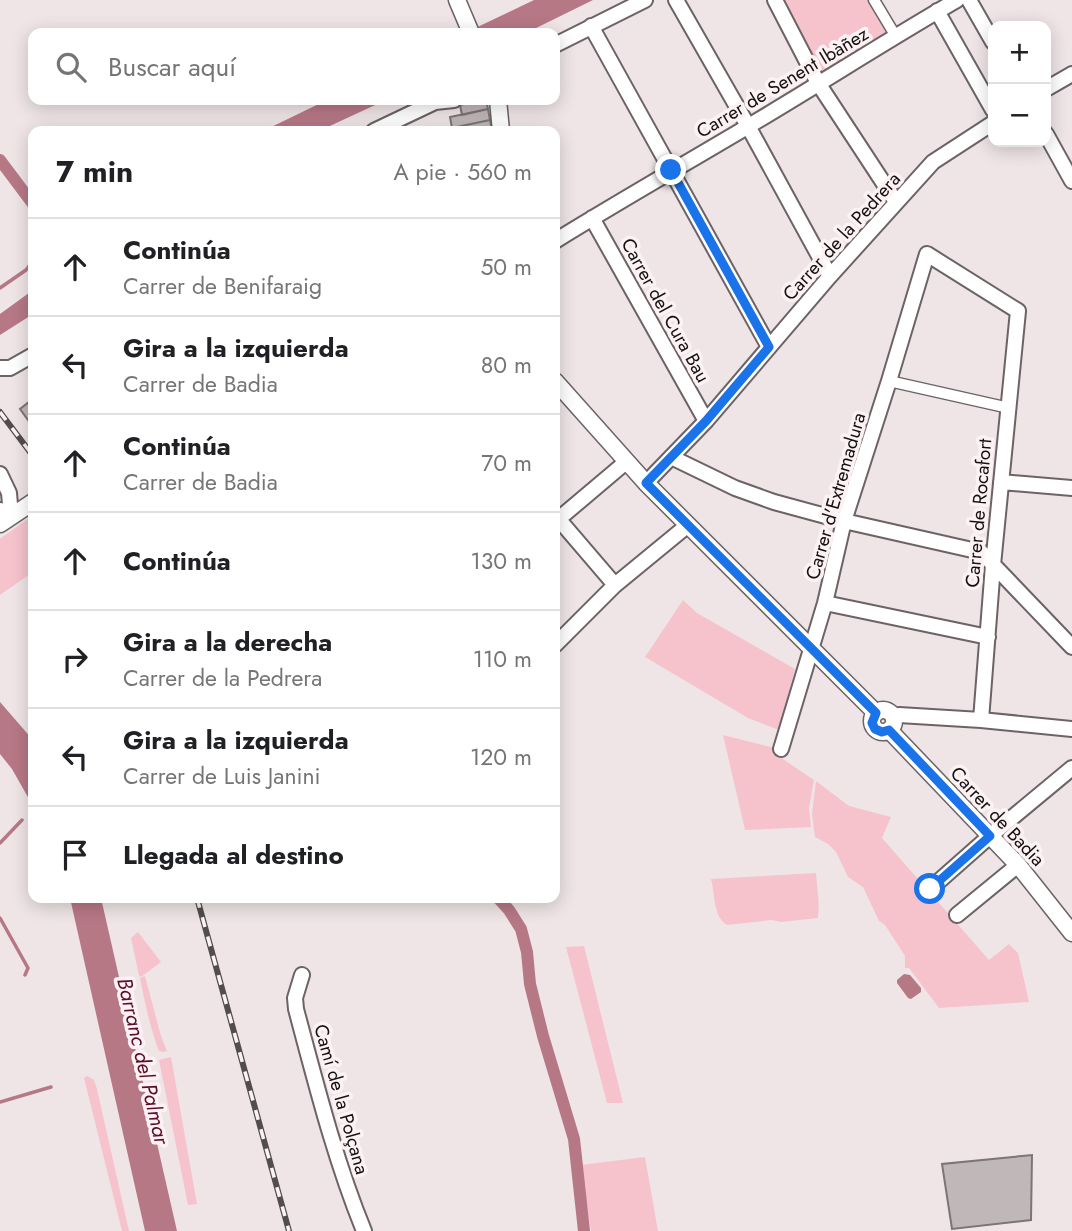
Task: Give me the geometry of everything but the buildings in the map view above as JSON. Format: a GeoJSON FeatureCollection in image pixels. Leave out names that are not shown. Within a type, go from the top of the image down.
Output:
{"type":"FeatureCollection","features":[{"type":"Feature","properties":{"kind":"street"},"geometry":{"type":"LineString","coordinates":[[457,0],[469,27]]}},
{"type":"Feature","properties":{"kind":"street"},"geometry":{"type":"LineString","coordinates":[[560,42],[645,0]]}},
{"type":"Feature","properties":{"kind":"street"},"geometry":{"type":"LineString","coordinates":[[676,0],[830,276]]}},
{"type":"Feature","properties":{"kind":"street"},"geometry":{"type":"LineString","coordinates":[[775,0],[818,83],[896,202]]}},
{"type":"Feature","properties":{"kind":"street"},"geometry":{"type":"LineString","coordinates":[[874,0],[895,35]]}},
{"type":"Feature","properties":{"kind":"street","name":"Carrer de Senent Ibàñez"},"geometry":{"type":"LineString","coordinates":[[560,238],[957,0]]}},
{"type":"Feature","properties":{"kind":"street"},"geometry":{"type":"LineString","coordinates":[[969,0],[988,33]]}},
{"type":"Feature","properties":{"kind":"street"},"geometry":{"type":"LineString","coordinates":[[937,11],[988,101]]}},
{"type":"Feature","properties":{"kind":"street"},"geometry":{"type":"LineString","coordinates":[[591,26],[769,347]]}},
{"type":"Feature","properties":{"kind":"street"},"geometry":{"type":"LineString","coordinates":[[1051,86],[1072,74]]}},
{"type":"Feature","properties":{"kind":"street"},"geometry":{"type":"LineString","coordinates":[[385,126],[430,105]]}},
{"type":"Feature","properties":{"kind":"street"},"geometry":{"type":"LineString","coordinates":[[498,105],[501,126]]}},
{"type":"Feature","properties":{"kind":"street","name":"Carrer de la Pedrera"},"geometry":{"type":"LineString","coordinates":[[646,483],[706,421],[830,276],[933,162],[988,126]]}},
{"type":"Feature","properties":{"kind":"street"},"geometry":{"type":"LineString","coordinates":[[1051,143],[1072,181]]}},
{"type":"Feature","properties":{"kind":"street","name":"Carrer del Cura Bau"},"geometry":{"type":"LineString","coordinates":[[592,218],[706,421]]}},
{"type":"Feature","properties":{"kind":"street","name":"Carrer d'Extremadura"},"geometry":{"type":"LineString","coordinates":[[781,749],[825,603],[844,521],[927,254],[1018,311]]}},
{"type":"Feature","properties":{"kind":"street","name":"Carrer de Rocafort"},"geometry":{"type":"LineString","coordinates":[[981,720],[1018,311]]}},
{"type":"Feature","properties":{"kind":"street"},"geometry":{"type":"LineString","coordinates":[[0,368],[10,368],[28,358]]}},
{"type":"Feature","properties":{"kind":"street"},"geometry":{"type":"LineString","coordinates":[[889,381],[1009,408]]}},
{"type":"Feature","properties":{"kind":"street"},"geometry":{"type":"LineString","coordinates":[[560,387],[646,483],[811,649]]}},
{"type":"Feature","properties":{"kind":"street"},"geometry":{"type":"LineString","coordinates":[[671,457],[748,493],[774,502],[981,552],[1072,647]]}},
{"type":"Feature","properties":{"kind":"street"},"geometry":{"type":"LineString","coordinates":[[560,516],[626,462]]}},
{"type":"Feature","properties":{"kind":"street"},"geometry":{"type":"LineString","coordinates":[[0,474],[11,503],[4,517]]}},
{"type":"Feature","properties":{"kind":"street"},"geometry":{"type":"LineString","coordinates":[[1001,482],[1072,488]]}},
{"type":"Feature","properties":{"kind":"street"},"geometry":{"type":"LineString","coordinates":[[9,493],[28,499]]}},
{"type":"Feature","properties":{"kind":"street"},"geometry":{"type":"LineString","coordinates":[[4,517],[28,503]]}},
{"type":"Feature","properties":{"kind":"street"},"geometry":{"type":"LineString","coordinates":[[560,523],[615,585]]}},
{"type":"Feature","properties":{"kind":"street"},"geometry":{"type":"LineString","coordinates":[[560,640],[615,585],[688,525]]}},
{"type":"Feature","properties":{"kind":"street"},"geometry":{"type":"LineString","coordinates":[[825,603],[988,637]]}},
{"type":"Feature","properties":{"kind":"street","name":"Carrer de Badia"},"geometry":{"type":"LineString","coordinates":[[811,649],[876,713],[872,723],[875,729],[882,732],[891,724],[1018,865],[1072,933]]}},
{"type":"Feature","properties":{"kind":"street"},"geometry":{"type":"LineString","coordinates":[[891,724],[899,715],[1072,729]]}},
{"type":"Feature","properties":{"kind":"street"},"geometry":{"type":"LineString","coordinates":[[930,889],[1072,768]]}},
{"type":"Feature","properties":{"kind":"street"},"geometry":{"type":"LineString","coordinates":[[957,915],[1018,865]]}},
{"type":"Feature","properties":{"kind":"street","name":"Camí de la Polçana"},"geometry":{"type":"LineString","coordinates":[[302,975],[295,998],[296,1009],[350,1196],[364,1231]]}},
{"type":"Feature","properties":{"kind":"shaded area"},"geometry":{"type":"Polygon","coordinates":[[[534,0],[593,0],[536,28],[475,28],[534,0]]]}},
{"type":"Feature","properties":{"kind":"shaded area"},"geometry":{"type":"Polygon","coordinates":[[[775,0],[874,0],[896,36],[819,81],[775,0]]]}},
{"type":"Feature","properties":{"kind":"shaded area"},"geometry":{"type":"Polygon","coordinates":[[[317,105],[375,105],[330,126],[273,126],[317,105]]]}},
{"type":"Feature","properties":{"kind":"shaded area"},"geometry":{"type":"Polygon","coordinates":[[[28,294],[28,317],[0,335],[0,314],[28,294]]]}},
{"type":"Feature","properties":{"kind":"shaded area"},"geometry":{"type":"Polygon","coordinates":[[[28,519],[28,575],[0,595],[0,539],[28,519]]]}},
{"type":"Feature","properties":{"kind":"shaded area"},"geometry":{"type":"Polygon","coordinates":[[[683,600],[697,613],[795,669],[779,730],[748,718],[645,657],[683,600]]]}},
{"type":"Feature","properties":{"kind":"shaded area"},"geometry":{"type":"Polygon","coordinates":[[[0,702],[28,734],[28,797],[0,754],[0,702]]]}},
{"type":"Feature","properties":{"kind":"shaded area"},"geometry":{"type":"Polygon","coordinates":[[[723,735],[775,748],[774,753],[814,780],[809,808],[811,827],[745,830],[723,735]]]}},
{"type":"Feature","properties":{"kind":"shaded area"},"geometry":{"type":"Polygon","coordinates":[[[816,781],[849,806],[891,817],[882,838],[989,960],[1009,944],[1018,953],[1029,1002],[939,1008],[909,968],[905,968],[905,956],[885,925],[879,921],[863,887],[848,877],[836,852],[815,837],[812,814],[816,781]]]}},
{"type":"Feature","properties":{"kind":"shaded area"},"geometry":{"type":"Polygon","coordinates":[[[816,873],[818,918],[727,925],[719,916],[711,879],[816,873]]]}},
{"type":"Feature","properties":{"kind":"shaded area"},"geometry":{"type":"Polygon","coordinates":[[[71,903],[102,903],[177,1231],[145,1231],[71,903]]]}},
{"type":"Feature","properties":{"kind":"shaded area"},"geometry":{"type":"Polygon","coordinates":[[[138,932],[161,962],[141,977],[131,938],[138,932]]]}},
{"type":"Feature","properties":{"kind":"shaded area"},"geometry":{"type":"Polygon","coordinates":[[[584,946],[623,1103],[607,1103],[566,947],[584,946]]]}},
{"type":"Feature","properties":{"kind":"shaded area"},"geometry":{"type":"Polygon","coordinates":[[[904,974],[910,975],[921,988],[921,992],[911,999],[897,983],[904,974]]]}},
{"type":"Feature","properties":{"kind":"shaded area"},"geometry":{"type":"Polygon","coordinates":[[[145,976],[167,1051],[159,1051],[153,1033],[140,978],[145,976]]]}},
{"type":"Feature","properties":{"kind":"shaded area"},"geometry":{"type":"Polygon","coordinates":[[[171,1057],[197,1204],[188,1205],[159,1060],[171,1057]]]}},
{"type":"Feature","properties":{"kind":"shaded area"},"geometry":{"type":"Polygon","coordinates":[[[87,1076],[94,1080],[97,1089],[129,1231],[122,1231],[84,1078],[87,1076]]]}},
{"type":"Feature","properties":{"kind":"shaded area"},"geometry":{"type":"Polygon","coordinates":[[[645,1157],[658,1231],[591,1231],[581,1165],[645,1157]]]}},
{"type":"Feature","properties":{"kind":"waterway"},"geometry":{"type":"LineString","coordinates":[[0,160],[28,197]]}},
{"type":"Feature","properties":{"kind":"waterway"},"geometry":{"type":"LineString","coordinates":[[0,288],[28,267]]}},
{"type":"Feature","properties":{"kind":"waterway"},"geometry":{"type":"LineString","coordinates":[[0,843],[22,820]]}},
{"type":"Feature","properties":{"kind":"waterway"},"geometry":{"type":"LineString","coordinates":[[503,903],[521,929],[527,952],[530,984],[543,1036],[574,1139],[584,1231]]}},
{"type":"Feature","properties":{"kind":"waterway"},"geometry":{"type":"LineString","coordinates":[[0,918],[28,968],[25,975]]}},
{"type":"Feature","properties":{"kind":"waterway"},"geometry":{"type":"LineString","coordinates":[[0,1102],[51,1087]]}},
{"type":"Feature","properties":{"kind":"railway"},"geometry":{"type":"LineString","coordinates":[[0,412],[28,449]]}},
{"type":"Feature","properties":{"kind":"railway"},"geometry":{"type":"LineString","coordinates":[[198,903],[289,1231]]}},
{"type":"Feature","properties":{"kind":"route"},"geometry":{"type":"LineString","coordinates":[[671,170],[769,347],[706,421],[646,483],[876,713],[872,719],[875,729],[882,732],[889,730],[990,836],[930,889]]}},
{"type":"Feature","properties":{"kind":"water label","name":"Barranc del Palmar"},"geometry":{"type":"Point","coordinates":[143,1061]}}]}
